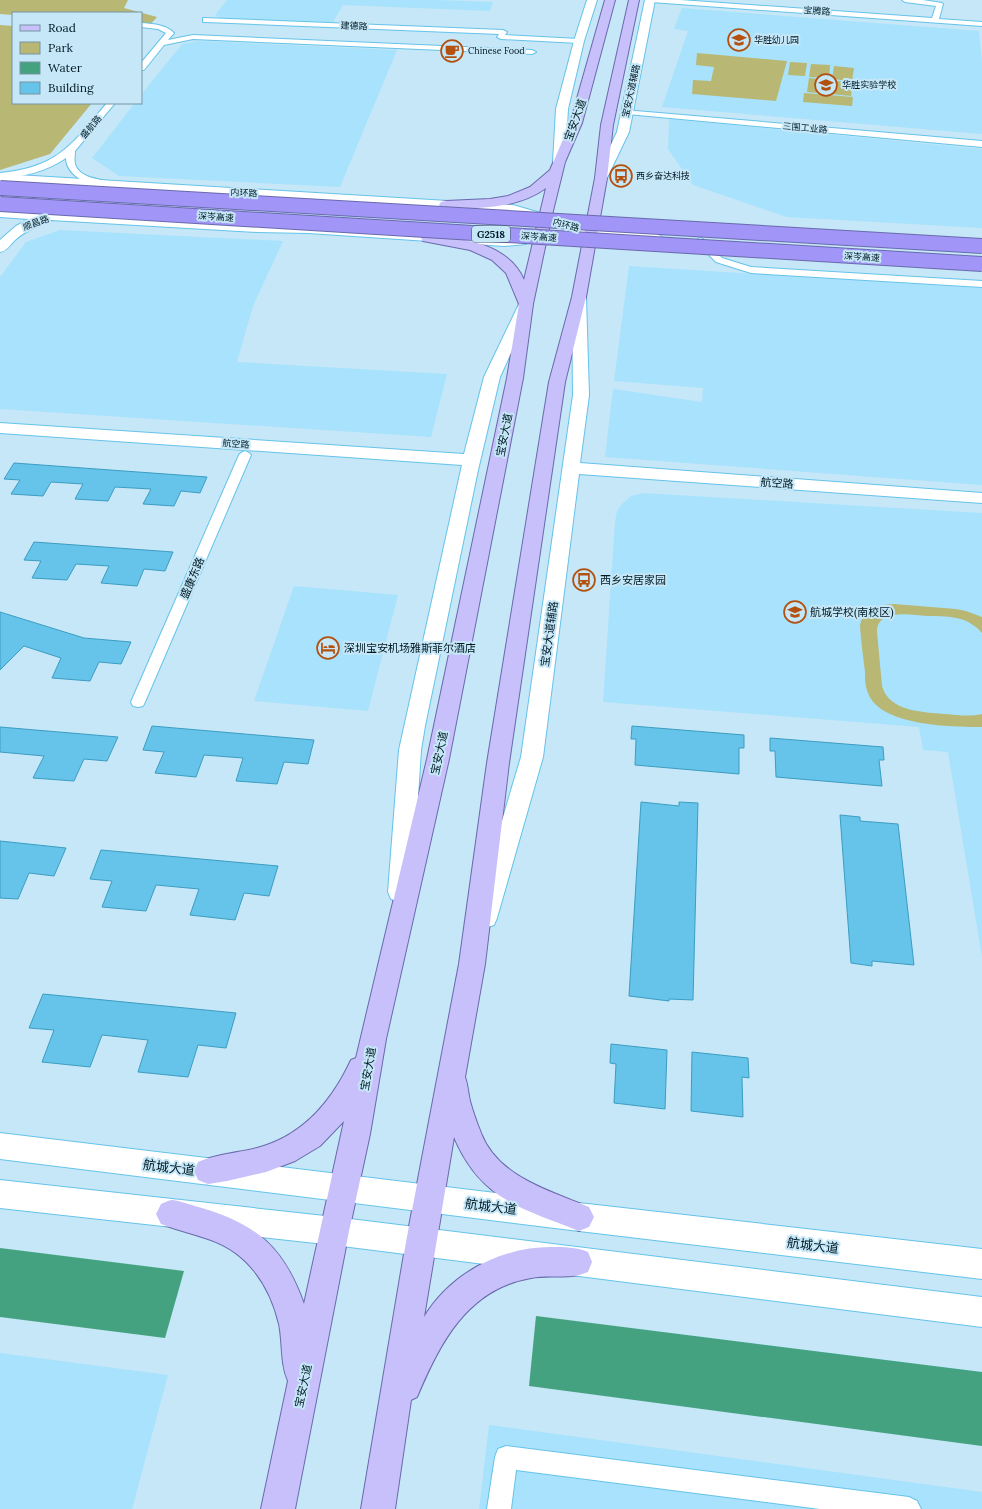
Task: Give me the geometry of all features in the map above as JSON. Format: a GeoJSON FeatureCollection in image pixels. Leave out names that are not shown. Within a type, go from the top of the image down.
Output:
{"type":"FeatureCollection","features":[{"type":"Feature","properties":{"kind":"highway","name":"深岑高速"},"geometry":{"type":"LineString","coordinates":[[0,188],[982,246]]}},
{"type":"Feature","properties":{"kind":"highway","name":"深岑高速"},"geometry":{"type":"LineString","coordinates":[[0,204],[982,264]]}},
{"type":"Feature","properties":{"kind":"main road"},"geometry":{"type":"LineString","coordinates":[[446,205],[512,200],[532,192],[557,167],[562,109],[579,41],[592,0]]}},
{"type":"Feature","properties":{"kind":"main road","name":"宝安大道"},"geometry":{"type":"LineString","coordinates":[[278,1509],[373,1039],[444,728],[514,386],[526,304],[544,218],[557,167],[576,123],[610,0]]}},
{"type":"Feature","properties":{"kind":"main road"},"geometry":{"type":"LineString","coordinates":[[378,1509],[421,1242],[472,964],[498,763],[557,382],[579,297],[600,178],[607,125],[634,0]]}},
{"type":"Feature","properties":{"kind":"main road","name":"宝安大道辅路"},"geometry":{"type":"LineString","coordinates":[[600,178],[623,132],[651,0]]}},
{"type":"Feature","properties":{"kind":"main road","name":"内环路"},"geometry":{"type":"LineString","coordinates":[[0,177],[513,210],[590,232]]}},
{"type":"Feature","properties":{"kind":"main road","name":"内环路"},"geometry":{"type":"LineString","coordinates":[[0,213],[511,242],[590,232]]}},
{"type":"Feature","properties":{"kind":"main road","name":"顺昌路"},"geometry":{"type":"LineString","coordinates":[[0,248],[12,234],[20,228],[42,219],[56,216]]}},
{"type":"Feature","properties":{"kind":"main road"},"geometry":{"type":"LineString","coordinates":[[398,933],[411,744],[470,465],[492,377],[526,304],[513,272],[500,259],[473,247],[428,238]]}},
{"type":"Feature","properties":{"kind":"main road","name":"宝安大道辅路"},"geometry":{"type":"LineString","coordinates":[[472,964],[532,757],[572,468],[582,382],[579,297]]}},
{"type":"Feature","properties":{"kind":"main road","name":"航空路"},"geometry":{"type":"LineString","coordinates":[[0,428],[470,465]]}},
{"type":"Feature","properties":{"kind":"main road","name":"航空路"},"geometry":{"type":"LineString","coordinates":[[0,437],[245,455],[470,465]]}},
{"type":"Feature","properties":{"kind":"main road","name":"航空路"},"geometry":{"type":"LineString","coordinates":[[572,468],[982,498]]}},
{"type":"Feature","properties":{"kind":"main road"},"geometry":{"type":"LineString","coordinates":[[208,1171],[256,1161],[286,1151],[312,1136],[330,1118],[356,1080],[373,1039]]}},
{"type":"Feature","properties":{"kind":"main road"},"geometry":{"type":"LineString","coordinates":[[454,1059],[455,1095],[470,1140],[482,1161],[494,1174],[510,1186],[532,1198],[579,1217]]}},
{"type":"Feature","properties":{"kind":"main road","name":"航城大道"},"geometry":{"type":"LineString","coordinates":[[0,1146],[579,1217],[982,1264]]}},
{"type":"Feature","properties":{"kind":"main road"},"geometry":{"type":"LineString","coordinates":[[0,1194],[334,1231],[982,1312]]}},
{"type":"Feature","properties":{"kind":"main road"},"geometry":{"type":"LineString","coordinates":[[171,1214],[215,1227],[236,1236],[256,1250],[275,1272],[291,1307],[299,1351],[298,1410]]}},
{"type":"Feature","properties":{"kind":"main road"},"geometry":{"type":"LineString","coordinates":[[391,1422],[415,1363],[430,1333],[445,1311],[466,1292],[485,1278],[506,1270],[531,1264],[577,1262]]}},
{"type":"Feature","properties":{"kind":"street","name":"宝腾路"},"geometry":{"type":"LineString","coordinates":[[651,0],[820,8],[935,21],[982,24]]}},
{"type":"Feature","properties":{"kind":"street"},"geometry":{"type":"LineString","coordinates":[[905,0],[940,4],[935,21]]}},
{"type":"Feature","properties":{"kind":"street","name":"建德路"},"geometry":{"type":"LineString","coordinates":[[206,20],[503,32],[501,37],[579,41]]}},
{"type":"Feature","properties":{"kind":"street"},"geometry":{"type":"LineString","coordinates":[[142,24],[159,27],[170,33],[142,67]]}},
{"type":"Feature","properties":{"kind":"street"},"geometry":{"type":"LineString","coordinates":[[162,43],[193,37],[532,52]]}},
{"type":"Feature","properties":{"kind":"street","name":"盛航路"},"geometry":{"type":"LineString","coordinates":[[71,151],[110,104]]}},
{"type":"Feature","properties":{"kind":"street","name":"三围工业路"},"geometry":{"type":"LineString","coordinates":[[627,112],[982,144]]}},
{"type":"Feature","properties":{"kind":"street"},"geometry":{"type":"LineString","coordinates":[[0,177],[24,173],[43,167],[71,151],[71,164],[76,172],[95,182],[114,185]]}},
{"type":"Feature","properties":{"kind":"street"},"geometry":{"type":"LineString","coordinates":[[590,232],[700,241],[719,260],[751,270],[982,284]]}},
{"type":"Feature","properties":{"kind":"street","name":"盛康东路"},"geometry":{"type":"LineString","coordinates":[[138,702],[245,455]]}},
{"type":"Feature","properties":{"kind":"street"},"geometry":{"type":"LineString","coordinates":[[499,1509],[506,1457],[910,1509]]}},
{"type":"Feature","properties":{"kind":"shaded area"},"geometry":{"type":"Polygon","coordinates":[[[227,0],[437,0],[493,2],[490,11],[343,5],[332,24],[225,20],[215,15],[227,0]]]}},
{"type":"Feature","properties":{"kind":"shaded area","name":"华胜实验学校"},"geometry":{"type":"Polygon","coordinates":[[[682,8],[979,31],[982,62],[982,134],[662,107],[688,31],[674,29],[682,8]]]}},
{"type":"Feature","properties":{"kind":"shaded area"},"geometry":{"type":"Polygon","coordinates":[[[198,41],[397,50],[340,187],[119,176],[92,158],[134,104],[142,104],[142,94],[182,44],[198,41]]]}},
{"type":"Feature","properties":{"kind":"shaded area"},"geometry":{"type":"Polygon","coordinates":[[[669,119],[982,149],[982,228],[787,217],[693,185],[668,149],[669,119]]]}},
{"type":"Feature","properties":{"kind":"shaded area"},"geometry":{"type":"Polygon","coordinates":[[[60,230],[283,241],[253,306],[237,362],[447,374],[431,437],[0,409],[0,277],[26,242],[60,230]]]}},
{"type":"Feature","properties":{"kind":"shaded area"},"geometry":{"type":"Polygon","coordinates":[[[629,266],[982,288],[982,485],[605,457],[613,389],[702,402],[703,388],[614,381],[629,266]]]}},
{"type":"Feature","properties":{"kind":"shaded area","name":"航城学校(南校区)"},"geometry":{"type":"Polygon","coordinates":[[[643,493],[982,513],[982,957],[948,752],[923,750],[919,727],[603,702],[617,511],[631,496],[643,493]]]}},
{"type":"Feature","properties":{"kind":"shaded area","name":"深圳宝安机场雅斯菲尔酒店"},"geometry":{"type":"Polygon","coordinates":[[[294,586],[398,595],[368,711],[254,701],[294,586]]]}},
{"type":"Feature","properties":{"kind":"shaded area"},"geometry":{"type":"Polygon","coordinates":[[[0,1353],[168,1375],[132,1509],[0,1509],[0,1353]]]}},
{"type":"Feature","properties":{"kind":"shaded area"},"geometry":{"type":"Polygon","coordinates":[[[489,1425],[982,1492],[982,1509],[479,1509],[489,1425]]]}},
{"type":"Feature","properties":{"kind":"green space"},"geometry":{"type":"Polygon","coordinates":[[[0,0],[128,0],[124,8],[139,12],[12,12],[12,15],[0,14],[0,0]]]}},
{"type":"Feature","properties":{"kind":"green space"},"geometry":{"type":"Polygon","coordinates":[[[142,13],[157,17],[148,27],[142,27],[142,13]]]}},
{"type":"Feature","properties":{"kind":"green space"},"geometry":{"type":"Polygon","coordinates":[[[0,25],[12,26],[12,104],[91,104],[50,154],[0,170],[0,25]]]}},
{"type":"Feature","properties":{"kind":"green space"},"geometry":{"type":"Polygon","coordinates":[[[697,53],[787,61],[776,101],[692,94],[693,80],[711,81],[714,67],[696,65],[697,53]]]}},
{"type":"Feature","properties":{"kind":"green space"},"geometry":{"type":"Polygon","coordinates":[[[790,62],[807,63],[805,76],[788,75],[790,62]]]}},
{"type":"Feature","properties":{"kind":"green space"},"geometry":{"type":"Polygon","coordinates":[[[811,64],[830,65],[829,78],[809,77],[811,64]]]}},
{"type":"Feature","properties":{"kind":"green space"},"geometry":{"type":"Polygon","coordinates":[[[834,66],[854,68],[852,81],[832,79],[834,66]]]}},
{"type":"Feature","properties":{"kind":"green space"},"geometry":{"type":"Polygon","coordinates":[[[809,78],[829,80],[827,94],[807,92],[809,78]]]}},
{"type":"Feature","properties":{"kind":"green space"},"geometry":{"type":"Polygon","coordinates":[[[833,81],[853,82],[851,96],[831,94],[833,81]]]}},
{"type":"Feature","properties":{"kind":"green space"},"geometry":{"type":"Polygon","coordinates":[[[804,93],[853,97],[852,106],[803,102],[804,93]]]}},
{"type":"Feature","properties":{"kind":"green space"},"geometry":{"type":"Polygon","coordinates":[[[894,604],[956,609],[982,617],[982,633],[964,620],[946,616],[904,614],[889,616],[883,619],[878,624],[877,632],[882,686],[886,695],[892,701],[899,706],[917,711],[964,716],[982,714],[982,727],[936,725],[918,722],[901,718],[887,712],[875,704],[868,693],[866,685],[860,626],[864,615],[868,611],[883,605],[894,604]]]}},
{"type":"Feature","properties":{"kind":"water"},"geometry":{"type":"Polygon","coordinates":[[[0,1248],[184,1271],[165,1338],[0,1317],[0,1248]]]}},
{"type":"Feature","properties":{"kind":"water"},"geometry":{"type":"Polygon","coordinates":[[[536,1316],[982,1372],[982,1446],[529,1386],[536,1316]]]}},
{"type":"Feature","properties":{"kind":"building"},"geometry":{"type":"Polygon","coordinates":[[[14,463],[207,477],[200,493],[181,491],[174,506],[143,504],[151,489],[115,487],[108,501],[75,499],[83,484],[51,482],[43,496],[11,494],[20,480],[4,479],[14,463]]]}},
{"type":"Feature","properties":{"kind":"building"},"geometry":{"type":"Polygon","coordinates":[[[34,542],[173,552],[165,571],[144,569],[137,586],[101,583],[109,566],[76,564],[67,580],[32,578],[41,561],[24,560],[34,542]]]}},
{"type":"Feature","properties":{"kind":"building"},"geometry":{"type":"Polygon","coordinates":[[[0,612],[84,638],[131,642],[121,664],[99,662],[90,681],[52,678],[61,658],[24,646],[0,670],[0,612]]]}},
{"type":"Feature","properties":{"kind":"building"},"geometry":{"type":"Polygon","coordinates":[[[152,726],[314,740],[308,764],[284,762],[277,784],[236,781],[243,758],[204,755],[196,777],[155,773],[164,752],[143,750],[152,726]]]}},
{"type":"Feature","properties":{"kind":"building"},"geometry":{"type":"Polygon","coordinates":[[[632,726],[744,735],[744,748],[739,748],[739,774],[635,765],[636,739],[631,739],[632,726]]]}},
{"type":"Feature","properties":{"kind":"building"},"geometry":{"type":"Polygon","coordinates":[[[0,727],[118,737],[107,761],[84,759],[74,781],[33,778],[44,756],[0,752],[0,727]]]}},
{"type":"Feature","properties":{"kind":"building"},"geometry":{"type":"Polygon","coordinates":[[[770,738],[883,747],[884,760],[879,760],[882,786],[776,777],[775,751],[770,751],[770,738]]]}},
{"type":"Feature","properties":{"kind":"building"},"geometry":{"type":"Polygon","coordinates":[[[641,802],[679,806],[679,802],[698,803],[693,1000],[669,999],[669,1001],[629,996],[641,802]]]}},
{"type":"Feature","properties":{"kind":"building"},"geometry":{"type":"Polygon","coordinates":[[[840,815],[860,817],[860,821],[898,824],[914,965],[872,961],[872,966],[851,963],[840,815]]]}},
{"type":"Feature","properties":{"kind":"building"},"geometry":{"type":"Polygon","coordinates":[[[0,841],[66,848],[54,876],[29,873],[18,899],[0,898],[0,841]]]}},
{"type":"Feature","properties":{"kind":"building"},"geometry":{"type":"Polygon","coordinates":[[[101,850],[278,866],[269,896],[244,893],[235,920],[190,915],[199,889],[156,885],[146,911],[102,907],[112,881],[90,879],[101,850]]]}},
{"type":"Feature","properties":{"kind":"building"},"geometry":{"type":"Polygon","coordinates":[[[43,994],[236,1013],[226,1048],[198,1045],[188,1077],[138,1072],[148,1040],[102,1035],[90,1067],[42,1062],[54,1030],[29,1028],[43,994]]]}},
{"type":"Feature","properties":{"kind":"building"},"geometry":{"type":"Polygon","coordinates":[[[611,1044],[667,1050],[665,1109],[614,1103],[616,1064],[610,1063],[611,1044]]]}},
{"type":"Feature","properties":{"kind":"building"},"geometry":{"type":"Polygon","coordinates":[[[692,1052],[748,1058],[749,1078],[742,1077],[743,1117],[691,1111],[692,1052]]]}},
{"type":"Feature","properties":{"kind":"place","name":"华胜幼儿园"},"geometry":{"type":"Point","coordinates":[739,40]}},
{"type":"Feature","properties":{"kind":"place","name":"Chinese Food"},"geometry":{"type":"Point","coordinates":[452,51]}},
{"type":"Feature","properties":{"kind":"place","name":"华胜实验学校"},"geometry":{"type":"Point","coordinates":[826,85]}},
{"type":"Feature","properties":{"kind":"place","name":"西乡奋达科技"},"geometry":{"type":"Point","coordinates":[621,176]}},
{"type":"Feature","properties":{"kind":"place","name":"西乡安居家园"},"geometry":{"type":"Point","coordinates":[584,580]}},
{"type":"Feature","properties":{"kind":"place","name":"航城学校(南校区)"},"geometry":{"type":"Point","coordinates":[795,612]}},
{"type":"Feature","properties":{"kind":"place","name":"深圳宝安机场雅斯菲尔酒店"},"geometry":{"type":"Point","coordinates":[328,648]}}]}
